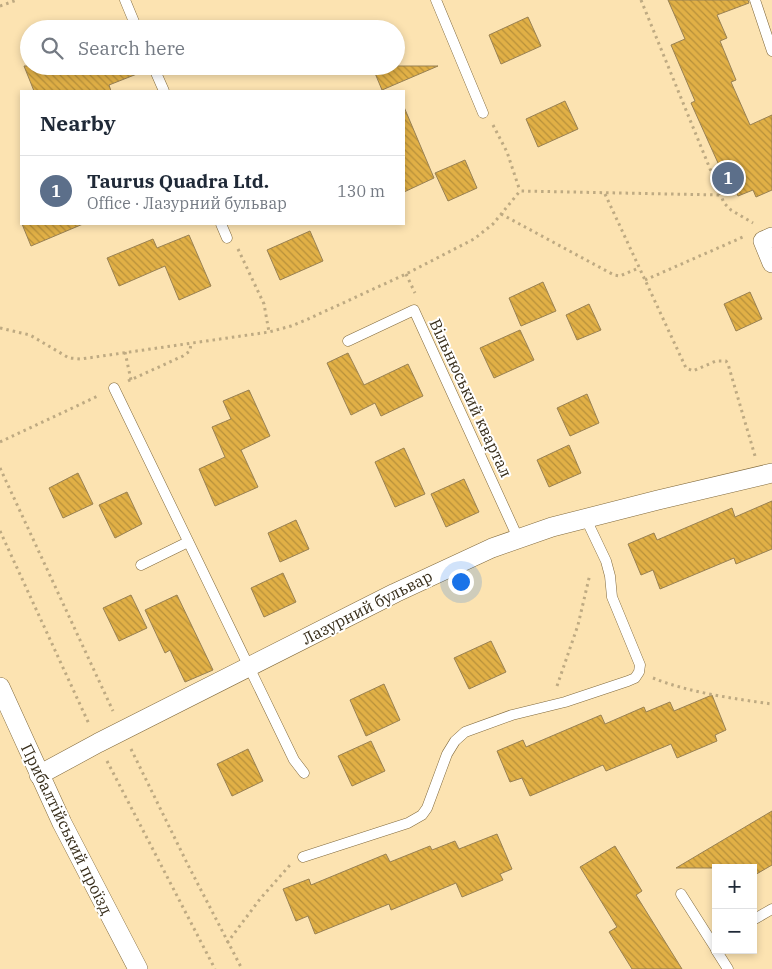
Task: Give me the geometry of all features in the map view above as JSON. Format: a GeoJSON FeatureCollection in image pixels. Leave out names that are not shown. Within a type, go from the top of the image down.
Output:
{"type":"FeatureCollection","features":[{"type":"Feature","properties":{"kind":"street"},"geometry":{"type":"LineString","coordinates":[[765,236],[772,263]]}},
{"type":"Feature","properties":{"kind":"street","name":"Лазурний бульвар"},"geometry":{"type":"LineString","coordinates":[[39,775],[98,743],[470,557],[518,538],[586,518],[766,474]]}},
{"type":"Feature","properties":{"kind":"street","name":"Прибалтійський проїзд"},"geometry":{"type":"LineString","coordinates":[[0,687],[62,823],[138,969]]}},
{"type":"Feature","properties":{"kind":"lane"},"geometry":{"type":"LineString","coordinates":[[125,0],[133,20]]}},
{"type":"Feature","properties":{"kind":"lane"},"geometry":{"type":"LineString","coordinates":[[436,0],[483,113]]}},
{"type":"Feature","properties":{"kind":"lane"},"geometry":{"type":"LineString","coordinates":[[755,0],[772,52]]}},
{"type":"Feature","properties":{"kind":"lane"},"geometry":{"type":"LineString","coordinates":[[157,75],[164,90]]}},
{"type":"Feature","properties":{"kind":"lane"},"geometry":{"type":"LineString","coordinates":[[221,225],[227,238]]}},
{"type":"Feature","properties":{"kind":"lane","name":"Вільнюський квартал"},"geometry":{"type":"LineString","coordinates":[[348,341],[414,310],[518,538]]}},
{"type":"Feature","properties":{"kind":"lane"},"geometry":{"type":"LineString","coordinates":[[114,388],[294,760],[304,773]]}},
{"type":"Feature","properties":{"kind":"lane"},"geometry":{"type":"LineString","coordinates":[[303,857],[416,819],[422,815],[447,754],[455,741],[479,726],[621,684],[634,678],[639,672],[640,665],[612,597],[609,569],[586,518]]}},
{"type":"Feature","properties":{"kind":"lane"},"geometry":{"type":"LineString","coordinates":[[141,565],[188,542]]}},
{"type":"Feature","properties":{"kind":"lane"},"geometry":{"type":"LineString","coordinates":[[681,894],[712,942]]}},
{"type":"Feature","properties":{"kind":"lane"},"geometry":{"type":"LineString","coordinates":[[757,918],[772,909]]}},
{"type":"Feature","properties":{"kind":"lane"},"geometry":{"type":"LineString","coordinates":[[719,954],[728,969]]}},
{"type":"Feature","properties":{"kind":"path"},"geometry":{"type":"LineString","coordinates":[[0,6],[17,0]]}},
{"type":"Feature","properties":{"kind":"path"},"geometry":{"type":"LineString","coordinates":[[641,0],[720,195],[728,208],[750,221],[765,236],[645,280]]}},
{"type":"Feature","properties":{"kind":"path"},"geometry":{"type":"LineString","coordinates":[[483,113],[484,117],[497,130],[510,160],[520,192]]}},
{"type":"Feature","properties":{"kind":"path"},"geometry":{"type":"LineString","coordinates":[[520,192],[720,195]]}},
{"type":"Feature","properties":{"kind":"path"},"geometry":{"type":"LineString","coordinates":[[0,328],[30,335],[69,358],[81,360],[269,332],[306,320],[474,239],[492,224],[520,192]]}},
{"type":"Feature","properties":{"kind":"path"},"geometry":{"type":"LineString","coordinates":[[605,194],[686,368],[693,370],[716,361],[726,361],[728,364],[766,474]]}},
{"type":"Feature","properties":{"kind":"path"},"geometry":{"type":"LineString","coordinates":[[501,214],[614,275],[620,276],[639,268]]}},
{"type":"Feature","properties":{"kind":"path"},"geometry":{"type":"LineString","coordinates":[[227,238],[241,252],[264,304],[269,332]]}},
{"type":"Feature","properties":{"kind":"path"},"geometry":{"type":"LineString","coordinates":[[0,442],[184,356],[190,351],[191,343]]}},
{"type":"Feature","properties":{"kind":"path"},"geometry":{"type":"LineString","coordinates":[[125,352],[131,380]]}},
{"type":"Feature","properties":{"kind":"path"},"geometry":{"type":"LineString","coordinates":[[551,705],[578,625],[597,543]]}},
{"type":"Feature","properties":{"kind":"path"},"geometry":{"type":"LineString","coordinates":[[639,672],[684,688],[772,704]]}},
{"type":"Feature","properties":{"kind":"path"},"geometry":{"type":"LineString","coordinates":[[227,943],[278,876],[303,857]]}},
{"type":"Feature","properties":{"kind":"building"},"geometry":{"type":"Polygon","coordinates":[[[668,0],[748,0],[749,3],[717,15],[727,38],[720,41],[736,80],[731,82],[750,125],[772,115],[772,190],[756,197],[753,190],[738,196],[732,181],[727,183],[691,103],[695,101],[671,45],[685,39],[668,0]]]}},
{"type":"Feature","properties":{"kind":"building"},"geometry":{"type":"Polygon","coordinates":[[[528,17],[541,46],[501,64],[489,35],[528,17]]]}},
{"type":"Feature","properties":{"kind":"building"},"geometry":{"type":"Polygon","coordinates":[[[405,66],[438,66],[382,90],[376,75],[405,75],[405,66]]]}},
{"type":"Feature","properties":{"kind":"building"},"geometry":{"type":"Polygon","coordinates":[[[28,75],[134,75],[109,85],[111,90],[34,90],[28,75]]]}},
{"type":"Feature","properties":{"kind":"building"},"geometry":{"type":"Polygon","coordinates":[[[565,101],[578,129],[538,147],[526,119],[565,101]]]}},
{"type":"Feature","properties":{"kind":"building"},"geometry":{"type":"Polygon","coordinates":[[[405,109],[434,178],[405,192],[405,109]]]}},
{"type":"Feature","properties":{"kind":"building"},"geometry":{"type":"Polygon","coordinates":[[[465,160],[477,188],[448,201],[435,173],[465,160]]]}},
{"type":"Feature","properties":{"kind":"building"},"geometry":{"type":"Polygon","coordinates":[[[22,225],[81,225],[31,246],[22,225]]]}},
{"type":"Feature","properties":{"kind":"building"},"geometry":{"type":"Polygon","coordinates":[[[310,231],[323,261],[280,280],[267,250],[310,231]]]}},
{"type":"Feature","properties":{"kind":"building"},"geometry":{"type":"Polygon","coordinates":[[[189,235],[211,286],[179,300],[165,266],[119,286],[107,258],[153,239],[157,248],[189,235]]]}},
{"type":"Feature","properties":{"kind":"building"},"geometry":{"type":"Polygon","coordinates":[[[543,282],[556,311],[521,326],[509,298],[543,282]]]}},
{"type":"Feature","properties":{"kind":"building"},"geometry":{"type":"Polygon","coordinates":[[[750,292],[762,319],[736,331],[724,304],[750,292]]]}},
{"type":"Feature","properties":{"kind":"building"},"geometry":{"type":"Polygon","coordinates":[[[589,304],[601,330],[577,340],[566,315],[589,304]]]}},
{"type":"Feature","properties":{"kind":"building"},"geometry":{"type":"Polygon","coordinates":[[[520,330],[534,360],[494,378],[480,348],[520,330]]]}},
{"type":"Feature","properties":{"kind":"building"},"geometry":{"type":"Polygon","coordinates":[[[348,353],[364,385],[408,364],[423,396],[381,416],[375,403],[351,415],[327,363],[348,353]]]}},
{"type":"Feature","properties":{"kind":"building"},"geometry":{"type":"Polygon","coordinates":[[[249,390],[270,436],[241,450],[258,487],[215,506],[199,469],[225,457],[212,427],[231,419],[223,401],[249,390]]]}},
{"type":"Feature","properties":{"kind":"building"},"geometry":{"type":"Polygon","coordinates":[[[587,394],[599,423],[570,436],[557,408],[587,394]]]}},
{"type":"Feature","properties":{"kind":"building"},"geometry":{"type":"Polygon","coordinates":[[[569,445],[581,473],[549,487],[537,460],[569,445]]]}},
{"type":"Feature","properties":{"kind":"building"},"geometry":{"type":"Polygon","coordinates":[[[404,448],[425,494],[395,507],[375,462],[404,448]]]}},
{"type":"Feature","properties":{"kind":"building"},"geometry":{"type":"Polygon","coordinates":[[[78,473],[93,504],[63,518],[49,488],[78,473]]]}},
{"type":"Feature","properties":{"kind":"building"},"geometry":{"type":"Polygon","coordinates":[[[464,479],[479,512],[446,527],[431,494],[464,479]]]}},
{"type":"Feature","properties":{"kind":"building"},"geometry":{"type":"Polygon","coordinates":[[[127,492],[142,524],[115,538],[99,505],[127,492]]]}},
{"type":"Feature","properties":{"kind":"building"},"geometry":{"type":"Polygon","coordinates":[[[772,501],[772,549],[736,564],[734,558],[660,589],[653,570],[641,575],[628,544],[654,533],[657,540],[732,508],[735,517],[772,501]]]}},
{"type":"Feature","properties":{"kind":"building"},"geometry":{"type":"Polygon","coordinates":[[[296,520],[309,549],[280,562],[268,533],[296,520]]]}},
{"type":"Feature","properties":{"kind":"building"},"geometry":{"type":"Polygon","coordinates":[[[283,573],[296,602],[264,617],[251,588],[283,573]]]}},
{"type":"Feature","properties":{"kind":"building"},"geometry":{"type":"Polygon","coordinates":[[[131,595],[147,628],[119,641],[103,608],[131,595]]]}},
{"type":"Feature","properties":{"kind":"building"},"geometry":{"type":"Polygon","coordinates":[[[177,595],[213,670],[185,682],[170,650],[165,653],[145,610],[177,595]]]}},
{"type":"Feature","properties":{"kind":"building"},"geometry":{"type":"Polygon","coordinates":[[[491,641],[506,672],[469,689],[454,658],[491,641]]]}},
{"type":"Feature","properties":{"kind":"building"},"geometry":{"type":"Polygon","coordinates":[[[384,684],[400,720],[366,736],[350,700],[384,684]]]}},
{"type":"Feature","properties":{"kind":"building"},"geometry":{"type":"Polygon","coordinates":[[[712,695],[726,730],[715,735],[717,741],[677,758],[671,744],[606,771],[603,765],[530,796],[522,778],[510,782],[497,751],[523,740],[526,747],[601,715],[605,724],[644,707],[646,712],[670,702],[674,711],[712,695]]]}},
{"type":"Feature","properties":{"kind":"building"},"geometry":{"type":"Polygon","coordinates":[[[371,741],[385,771],[352,786],[338,756],[371,741]]]}},
{"type":"Feature","properties":{"kind":"building"},"geometry":{"type":"Polygon","coordinates":[[[248,749],[263,781],[232,796],[217,764],[248,749]]]}},
{"type":"Feature","properties":{"kind":"building"},"geometry":{"type":"Polygon","coordinates":[[[772,811],[772,865],[757,874],[757,864],[712,864],[712,868],[676,868],[772,811]]]}},
{"type":"Feature","properties":{"kind":"building"},"geometry":{"type":"Polygon","coordinates":[[[497,834],[512,869],[500,874],[503,880],[462,897],[456,883],[391,910],[389,904],[315,934],[308,916],[296,921],[283,889],[309,879],[311,885],[386,854],[390,862],[430,846],[432,850],[455,841],[459,849],[497,834]]]}},
{"type":"Feature","properties":{"kind":"building"},"geometry":{"type":"Polygon","coordinates":[[[615,846],[642,891],[636,895],[682,969],[632,969],[609,932],[617,927],[580,867],[615,846]]]}},
{"type":"Feature","properties":{"kind":"place","name":"Taurus Quadra Ltd."},"geometry":{"type":"Point","coordinates":[728,178]}}]}
